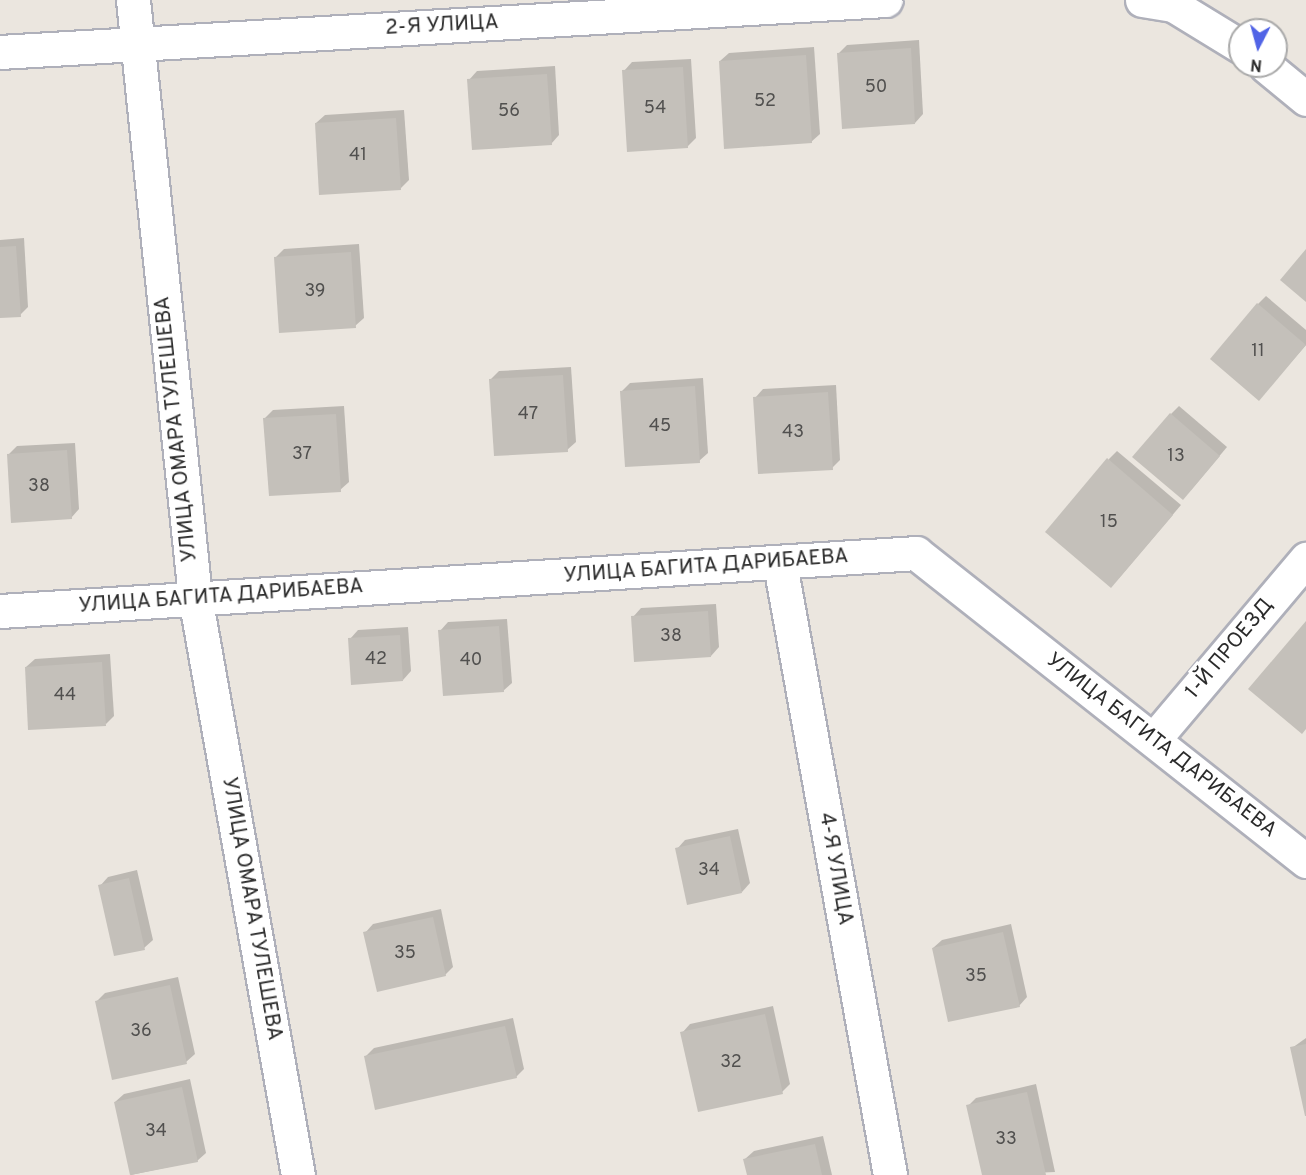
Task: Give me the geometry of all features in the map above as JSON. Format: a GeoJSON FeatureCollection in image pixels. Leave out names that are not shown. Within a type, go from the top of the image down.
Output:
{"type":"FeatureCollection","features":[{"type":"Feature","properties":{"kind":"street","name":"УЛИЦА ОМАРА ТУЛЕШЕВА"},"geometry":{"type":"LineString","coordinates":[[133,0],[195,597],[298,1175]]}},
{"type":"Feature","properties":{"kind":"street","name":"2-Я УЛИЦА"},"geometry":{"type":"LineString","coordinates":[[0,52],[885,0]]}},
{"type":"Feature","properties":{"kind":"street"},"geometry":{"type":"LineString","coordinates":[[1142,0],[1173,5],[1228,39]]}},
{"type":"Feature","properties":{"kind":"street"},"geometry":{"type":"LineString","coordinates":[[1281,78],[1306,99]]}},
{"type":"Feature","properties":{"kind":"street","name":"УЛИЦА БАГИТА ДАРИБАЕВА"},"geometry":{"type":"LineString","coordinates":[[0,611],[195,597],[780,564],[916,553],[1306,861]]}},
{"type":"Feature","properties":{"kind":"street","name":"1-Й ПРОЕЗД"},"geometry":{"type":"LineString","coordinates":[[1154,739],[1306,559]]}},
{"type":"Feature","properties":{"kind":"street","name":"4-Я УЛИЦА"},"geometry":{"type":"LineString","coordinates":[[780,564],[890,1175]]}},
{"type":"Feature","properties":{"kind":"building"},"geometry":{"type":"Polygon","coordinates":[[[911,48],[915,124],[842,129],[837,53],[911,48]]]}},
{"type":"Feature","properties":{"kind":"building"},"geometry":{"type":"Polygon","coordinates":[[[806,55],[812,143],[724,149],[719,61],[806,55]]]}},
{"type":"Feature","properties":{"kind":"building"},"geometry":{"type":"Polygon","coordinates":[[[683,67],[688,148],[627,152],[622,70],[683,67]]]}},
{"type":"Feature","properties":{"kind":"building"},"geometry":{"type":"Polygon","coordinates":[[[547,74],[552,145],[472,150],[467,79],[547,74]]]}},
{"type":"Feature","properties":{"kind":"building"},"geometry":{"type":"Polygon","coordinates":[[[396,118],[401,190],[319,195],[315,123],[396,118]]]}},
{"type":"Feature","properties":{"kind":"building"},"geometry":{"type":"Polygon","coordinates":[[[16,246],[21,317],[0,318],[0,247],[16,246]]]}},
{"type":"Feature","properties":{"kind":"building"},"geometry":{"type":"Polygon","coordinates":[[[1306,249],[1306,302],[1280,280],[1306,249]]]}},
{"type":"Feature","properties":{"kind":"building"},"geometry":{"type":"Polygon","coordinates":[[[351,252],[356,328],[279,333],[274,257],[351,252]]]}},
{"type":"Feature","properties":{"kind":"building"},"geometry":{"type":"Polygon","coordinates":[[[1257,303],[1306,345],[1259,401],[1210,359],[1257,303]]]}},
{"type":"Feature","properties":{"kind":"building"},"geometry":{"type":"Polygon","coordinates":[[[563,375],[568,452],[494,456],[489,379],[563,375]]]}},
{"type":"Feature","properties":{"kind":"building"},"geometry":{"type":"Polygon","coordinates":[[[695,386],[700,463],[625,467],[620,391],[695,386]]]}},
{"type":"Feature","properties":{"kind":"building"},"geometry":{"type":"Polygon","coordinates":[[[828,392],[833,470],[758,474],[753,397],[828,392]]]}},
{"type":"Feature","properties":{"kind":"building"},"geometry":{"type":"Polygon","coordinates":[[[1170,413],[1220,456],[1183,500],[1132,457],[1170,413]]]}},
{"type":"Feature","properties":{"kind":"building"},"geometry":{"type":"Polygon","coordinates":[[[336,414],[341,492],[269,496],[263,418],[336,414]]]}},
{"type":"Feature","properties":{"kind":"building"},"geometry":{"type":"Polygon","coordinates":[[[67,450],[72,519],[11,523],[7,454],[67,450]]]}},
{"type":"Feature","properties":{"kind":"building"},"geometry":{"type":"Polygon","coordinates":[[[1107,458],[1173,515],[1111,588],[1045,532],[1107,458]]]}},
{"type":"Feature","properties":{"kind":"building"},"geometry":{"type":"Polygon","coordinates":[[[708,611],[711,657],[634,662],[631,616],[708,611]]]}},
{"type":"Feature","properties":{"kind":"building"},"geometry":{"type":"Polygon","coordinates":[[[1306,621],[1306,729],[1302,734],[1248,689],[1306,621]]]}},
{"type":"Feature","properties":{"kind":"building"},"geometry":{"type":"Polygon","coordinates":[[[499,626],[504,692],[443,696],[438,630],[499,626]]]}},
{"type":"Feature","properties":{"kind":"building"},"geometry":{"type":"Polygon","coordinates":[[[400,635],[403,681],[351,685],[348,638],[400,635]]]}},
{"type":"Feature","properties":{"kind":"building"},"geometry":{"type":"Polygon","coordinates":[[[102,662],[106,726],[28,730],[25,667],[102,662]]]}},
{"type":"Feature","properties":{"kind":"building"},"geometry":{"type":"Polygon","coordinates":[[[730,836],[742,893],[687,905],[675,848],[730,836]]]}},
{"type":"Feature","properties":{"kind":"building"},"geometry":{"type":"Polygon","coordinates":[[[129,878],[145,950],[114,956],[98,885],[129,878]]]}},
{"type":"Feature","properties":{"kind":"building"},"geometry":{"type":"Polygon","coordinates":[[[433,917],[446,976],[377,992],[363,932],[433,917]]]}},
{"type":"Feature","properties":{"kind":"building"},"geometry":{"type":"Polygon","coordinates":[[[1003,932],[1020,1007],[948,1022],[932,948],[1003,932]]]}},
{"type":"Feature","properties":{"kind":"building"},"geometry":{"type":"Polygon","coordinates":[[[170,985],[187,1064],[112,1080],[95,1001],[170,985]]]}},
{"type":"Feature","properties":{"kind":"building"},"geometry":{"type":"Polygon","coordinates":[[[765,1014],[783,1094],[698,1112],[680,1032],[765,1014]]]}},
{"type":"Feature","properties":{"kind":"building"},"geometry":{"type":"Polygon","coordinates":[[[505,1026],[517,1078],[375,1110],[364,1056],[505,1026]]]}},
{"type":"Feature","properties":{"kind":"building"},"geometry":{"type":"Polygon","coordinates":[[[1306,1044],[1306,1116],[1305,1116],[1290,1047],[1306,1044]]]}},
{"type":"Feature","properties":{"kind":"building"},"geometry":{"type":"Polygon","coordinates":[[[182,1087],[198,1162],[130,1175],[114,1102],[182,1087]]]}},
{"type":"Feature","properties":{"kind":"building"},"geometry":{"type":"Polygon","coordinates":[[[1027,1092],[1046,1175],[982,1175],[966,1105],[1027,1092]]]}},
{"type":"Feature","properties":{"kind":"building"},"geometry":{"type":"Polygon","coordinates":[[[815,1144],[822,1175],[747,1175],[743,1159],[815,1144]]]}}]}
